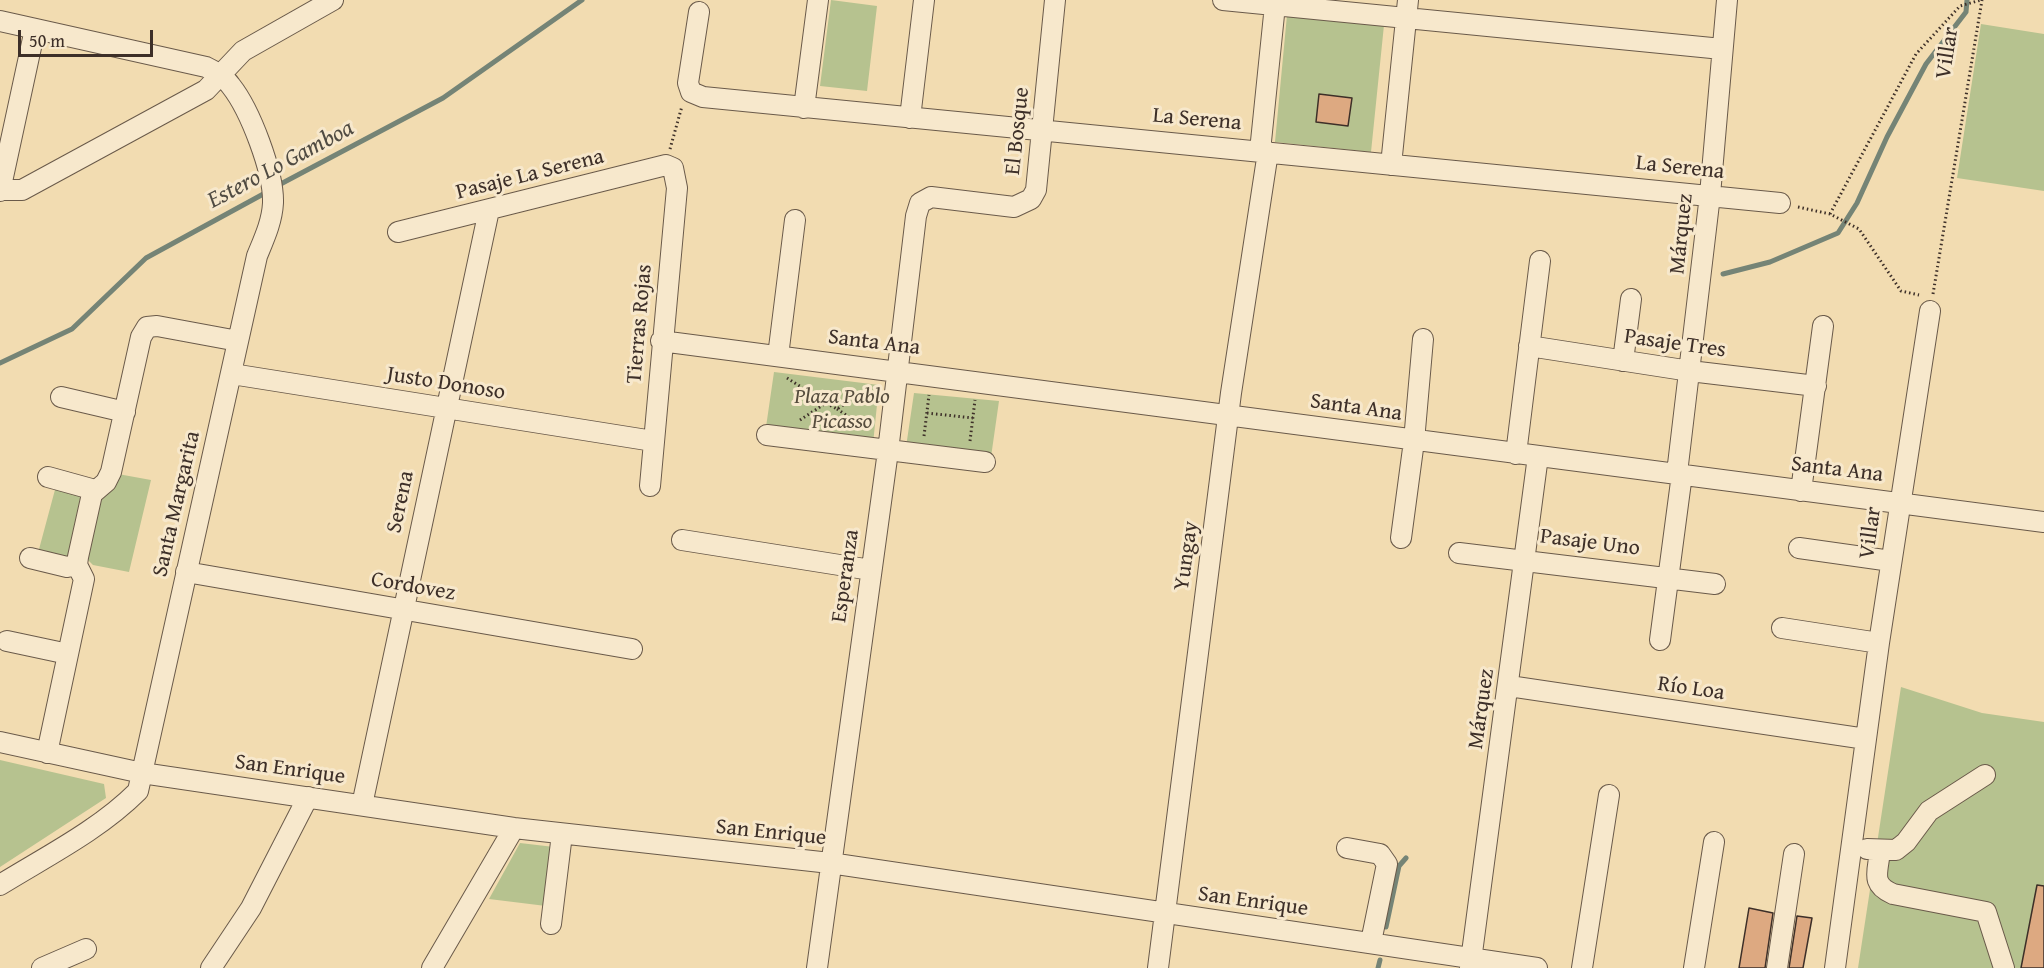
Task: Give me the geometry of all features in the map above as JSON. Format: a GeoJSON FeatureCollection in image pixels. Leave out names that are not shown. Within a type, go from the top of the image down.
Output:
{"type":"FeatureCollection","features":[{"type":"Feature","properties":{"kind":"street"},"geometry":{"type":"LineString","coordinates":[[35,29],[0,190],[22,190],[206,90],[243,51],[333,0]]}},
{"type":"Feature","properties":{"kind":"street"},"geometry":{"type":"LineString","coordinates":[[804,108],[818,0]]}},
{"type":"Feature","properties":{"kind":"street"},"geometry":{"type":"LineString","coordinates":[[910,118],[924,0]]}},
{"type":"Feature","properties":{"kind":"street","name":"El Bosque"},"geometry":{"type":"LineString","coordinates":[[931,197],[1014,207],[1031,200],[1036,190],[1055,0]]}},
{"type":"Feature","properties":{"kind":"street"},"geometry":{"type":"LineString","coordinates":[[1223,0],[1275,5],[1407,9],[1722,49]]}},
{"type":"Feature","properties":{"kind":"street","name":"Márquez"},"geometry":{"type":"LineString","coordinates":[[1660,640],[1669,577],[1710,195],[1727,0]]}},
{"type":"Feature","properties":{"kind":"street","name":"Yungay"},"geometry":{"type":"LineString","coordinates":[[1158,968],[1264,151],[1275,5]]}},
{"type":"Feature","properties":{"kind":"street"},"geometry":{"type":"LineString","coordinates":[[1391,165],[1407,9]]}},
{"type":"Feature","properties":{"kind":"street"},"geometry":{"type":"LineString","coordinates":[[691,92],[688,83],[699,12]]}},
{"type":"Feature","properties":{"kind":"street"},"geometry":{"type":"LineString","coordinates":[[0,21],[206,67],[221,75]]}},
{"type":"Feature","properties":{"kind":"street","name":"Santa Margarita"},"geometry":{"type":"LineString","coordinates":[[0,885],[120,809],[138,791],[257,256],[270,227],[273,207],[270,175],[239,97],[221,75]]}},
{"type":"Feature","properties":{"kind":"street","name":"La Serena"},"geometry":{"type":"LineString","coordinates":[[691,92],[702,97],[804,108],[1780,203]]}},
{"type":"Feature","properties":{"kind":"street","name":"Pasaje La Serena"},"geometry":{"type":"LineString","coordinates":[[398,232],[669,167]]}},
{"type":"Feature","properties":{"kind":"street","name":"Tierras Rojas"},"geometry":{"type":"LineString","coordinates":[[650,486],[661,340],[677,188],[669,167]]}},
{"type":"Feature","properties":{"kind":"street","name":"Esperanza"},"geometry":{"type":"LineString","coordinates":[[817,968],[888,451],[916,216],[920,203],[931,197]]}},
{"type":"Feature","properties":{"kind":"street","name":"Serena"},"geometry":{"type":"LineString","coordinates":[[362,804],[489,210]]}},
{"type":"Feature","properties":{"kind":"street"},"geometry":{"type":"LineString","coordinates":[[778,356],[795,220]]}},
{"type":"Feature","properties":{"kind":"street"},"geometry":{"type":"LineString","coordinates":[[1516,454],[1540,261]]}},
{"type":"Feature","properties":{"kind":"street"},"geometry":{"type":"LineString","coordinates":[[1623,361],[1631,299]]}},
{"type":"Feature","properties":{"kind":"street","name":"Villar"},"geometry":{"type":"LineString","coordinates":[[1835,968],[1899,502],[1931,305]]}},
{"type":"Feature","properties":{"kind":"street"},"geometry":{"type":"LineString","coordinates":[[46,753],[84,579],[77,566],[95,490],[106,482],[111,472],[141,337],[147,327],[157,326],[238,341]]}},
{"type":"Feature","properties":{"kind":"street"},"geometry":{"type":"LineString","coordinates":[[1801,491],[1823,326]]}},
{"type":"Feature","properties":{"kind":"street"},"geometry":{"type":"LineString","coordinates":[[1401,538],[1414,441],[1423,339]]}},
{"type":"Feature","properties":{"kind":"street","name":"Santa Ana"},"geometry":{"type":"LineString","coordinates":[[661,340],[1414,441],[2044,522]]}},
{"type":"Feature","properties":{"kind":"street","name":"Pasaje Tres"},"geometry":{"type":"LineString","coordinates":[[1529,346],[1690,371],[1816,386]]}},
{"type":"Feature","properties":{"kind":"street","name":"Justo Donoso"},"geometry":{"type":"LineString","coordinates":[[232,374],[653,441]]}},
{"type":"Feature","properties":{"kind":"street"},"geometry":{"type":"LineString","coordinates":[[61,398],[125,412]]}},
{"type":"Feature","properties":{"kind":"street"},"geometry":{"type":"LineString","coordinates":[[772,435],[977,461]]}},
{"type":"Feature","properties":{"kind":"street","name":"Márquez"},"geometry":{"type":"LineString","coordinates":[[1471,963],[1539,456]]}},
{"type":"Feature","properties":{"kind":"street"},"geometry":{"type":"LineString","coordinates":[[48,477],[95,490]]}},
{"type":"Feature","properties":{"kind":"street"},"geometry":{"type":"LineString","coordinates":[[682,540],[871,570]]}},
{"type":"Feature","properties":{"kind":"street"},"geometry":{"type":"LineString","coordinates":[[1799,548],[1891,561]]}},
{"type":"Feature","properties":{"kind":"street","name":"Pasaje Uno"},"geometry":{"type":"LineString","coordinates":[[1459,553],[1524,559],[1715,584]]}},
{"type":"Feature","properties":{"kind":"street"},"geometry":{"type":"LineString","coordinates":[[30,558],[67,567],[77,566]]}},
{"type":"Feature","properties":{"kind":"street","name":"Cordovez"},"geometry":{"type":"LineString","coordinates":[[186,572],[632,649]]}},
{"type":"Feature","properties":{"kind":"street"},"geometry":{"type":"LineString","coordinates":[[1782,628],[1879,643]]}},
{"type":"Feature","properties":{"kind":"street"},"geometry":{"type":"LineString","coordinates":[[7,641],[68,654]]}},
{"type":"Feature","properties":{"kind":"street","name":"Río Loa"},"geometry":{"type":"LineString","coordinates":[[1509,686],[1866,738]]}},
{"type":"Feature","properties":{"kind":"street","name":"San Enrique"},"geometry":{"type":"LineString","coordinates":[[0,742],[142,772],[514,828],[830,863],[1165,914],[1371,942],[1471,963],[1537,968]]}},
{"type":"Feature","properties":{"kind":"street"},"geometry":{"type":"LineString","coordinates":[[1852,847],[1880,851],[1896,850],[1906,843],[1929,811],[1959,789],[1985,775]]}},
{"type":"Feature","properties":{"kind":"street"},"geometry":{"type":"LineString","coordinates":[[1582,968],[1609,795]]}},
{"type":"Feature","properties":{"kind":"street"},"geometry":{"type":"LineString","coordinates":[[211,968],[251,908],[308,797]]}},
{"type":"Feature","properties":{"kind":"street"},"geometry":{"type":"LineString","coordinates":[[432,968],[514,828]]}},
{"type":"Feature","properties":{"kind":"street"},"geometry":{"type":"LineString","coordinates":[[551,924],[562,834]]}},
{"type":"Feature","properties":{"kind":"street"},"geometry":{"type":"LineString","coordinates":[[1694,968],[1714,842]]}},
{"type":"Feature","properties":{"kind":"street"},"geometry":{"type":"LineString","coordinates":[[1347,848],[1380,854],[1387,864],[1371,942]]}},
{"type":"Feature","properties":{"kind":"street"},"geometry":{"type":"LineString","coordinates":[[1880,851],[1877,882],[1881,889],[1893,894],[1986,912],[2004,968]]}},
{"type":"Feature","properties":{"kind":"street"},"geometry":{"type":"LineString","coordinates":[[1777,968],[1794,854]]}},
{"type":"Feature","properties":{"kind":"street"},"geometry":{"type":"LineString","coordinates":[[42,968],[86,949]]}},
{"type":"Feature","properties":{"kind":"path"},"geometry":{"type":"LineString","coordinates":[[1830,214],[1916,54],[1960,6],[1981,0]]}},
{"type":"Feature","properties":{"kind":"path","name":"Villar"},"geometry":{"type":"LineString","coordinates":[[1931,305],[1981,0]]}},
{"type":"Feature","properties":{"kind":"path"},"geometry":{"type":"LineString","coordinates":[[669,167],[680,110],[691,92]]}},
{"type":"Feature","properties":{"kind":"path"},"geometry":{"type":"LineString","coordinates":[[1780,203],[1830,214],[1859,229],[1901,291],[1931,305]]}},
{"type":"Feature","properties":{"kind":"path"},"geometry":{"type":"LineString","coordinates":[[778,356],[776,370],[837,409],[897,370]]}},
{"type":"Feature","properties":{"kind":"path"},"geometry":{"type":"LineString","coordinates":[[922,455],[932,375]]}},
{"type":"Feature","properties":{"kind":"path"},"geometry":{"type":"LineString","coordinates":[[977,461],[973,418],[978,381]]}},
{"type":"Feature","properties":{"kind":"path"},"geometry":{"type":"LineString","coordinates":[[772,435],[826,403]]}},
{"type":"Feature","properties":{"kind":"path"},"geometry":{"type":"LineString","coordinates":[[927,413],[973,418]]}},
{"type":"Feature","properties":{"kind":"green space"},"geometry":{"type":"Polygon","coordinates":[[[831,0],[877,6],[867,91],[820,86],[831,0]]]}},
{"type":"Feature","properties":{"kind":"green space"},"geometry":{"type":"Polygon","coordinates":[[[1287,15],[1384,25],[1371,152],[1275,142],[1287,15]]]}},
{"type":"Feature","properties":{"kind":"green space"},"geometry":{"type":"Polygon","coordinates":[[[1981,24],[2044,34],[2044,191],[1957,178],[1981,24]]]}},
{"type":"Feature","properties":{"kind":"green space","name":"Plaza Pablo Picasso"},"geometry":{"type":"Polygon","coordinates":[[[774,372],[879,385],[873,444],[766,427],[774,372]]]}},
{"type":"Feature","properties":{"kind":"green space","name":"Plaza Pablo Picasso"},"geometry":{"type":"Polygon","coordinates":[[[914,393],[999,401],[991,457],[906,447],[914,393]]]}},
{"type":"Feature","properties":{"kind":"green space"},"geometry":{"type":"Polygon","coordinates":[[[118,474],[151,480],[129,572],[93,565],[87,559],[99,495],[118,474]]]}},
{"type":"Feature","properties":{"kind":"green space"},"geometry":{"type":"Polygon","coordinates":[[[56,486],[81,494],[67,559],[38,553],[56,486]]]}},
{"type":"Feature","properties":{"kind":"green space"},"geometry":{"type":"Polygon","coordinates":[[[1901,687],[1982,713],[2044,722],[2044,968],[1858,968],[1901,687]]]}},
{"type":"Feature","properties":{"kind":"green space"},"geometry":{"type":"Polygon","coordinates":[[[0,760],[104,784],[106,798],[0,867],[0,760]]]}},
{"type":"Feature","properties":{"kind":"green space"},"geometry":{"type":"Polygon","coordinates":[[[520,843],[554,847],[546,906],[489,899],[520,843]]]}},
{"type":"Feature","properties":{"kind":"building"},"geometry":{"type":"Polygon","coordinates":[[[1319,94],[1352,98],[1348,126],[1316,122],[1319,94]]]}},
{"type":"Feature","properties":{"kind":"building"},"geometry":{"type":"Polygon","coordinates":[[[2037,885],[2044,886],[2044,968],[2021,968],[2037,885]]]}},
{"type":"Feature","properties":{"kind":"building"},"geometry":{"type":"Polygon","coordinates":[[[1749,908],[1773,913],[1765,968],[1739,968],[1749,908]]]}},
{"type":"Feature","properties":{"kind":"building"},"geometry":{"type":"Polygon","coordinates":[[[1797,916],[1812,918],[1803,968],[1789,968],[1797,916]]]}},
{"type":"Feature","properties":{"kind":"waterway","name":"Estero Lo Gamboa"},"geometry":{"type":"LineString","coordinates":[[275,187],[443,98],[582,0]]}},
{"type":"Feature","properties":{"kind":"waterway"},"geometry":{"type":"LineString","coordinates":[[1723,274],[1770,262],[1838,233],[1857,203],[1887,137],[1926,64],[1966,12],[1967,0]]}},
{"type":"Feature","properties":{"kind":"waterway","name":"Estero Lo Gamboa"},"geometry":{"type":"LineString","coordinates":[[0,363],[72,329],[146,258],[267,192]]}},
{"type":"Feature","properties":{"kind":"waterway"},"geometry":{"type":"LineString","coordinates":[[1386,927],[1399,866],[1406,858]]}},
{"type":"Feature","properties":{"kind":"waterway"},"geometry":{"type":"LineString","coordinates":[[1378,968],[1380,960]]}}]}
